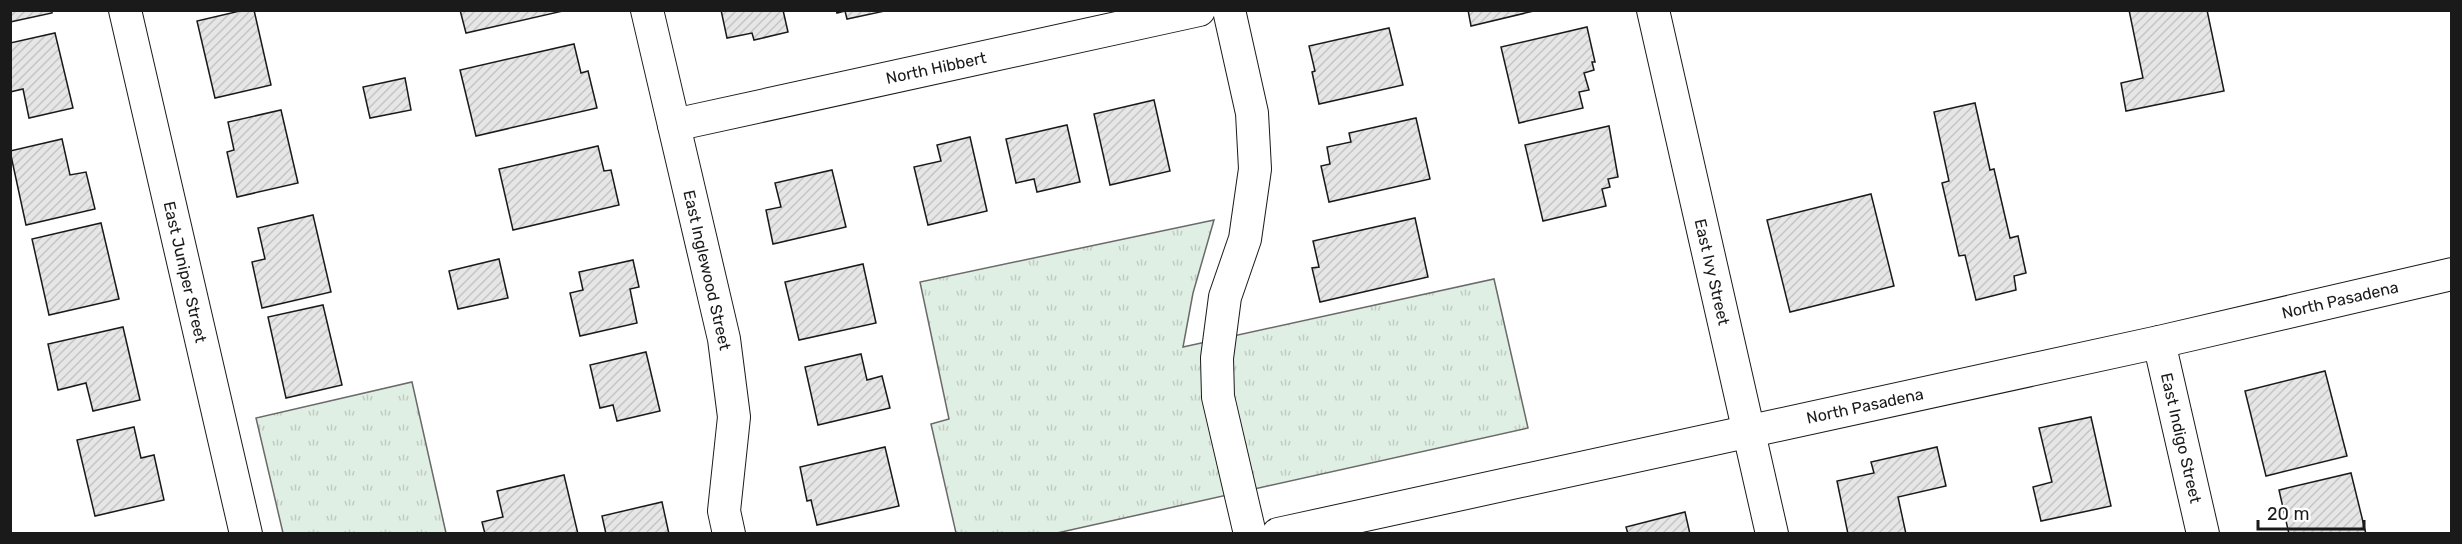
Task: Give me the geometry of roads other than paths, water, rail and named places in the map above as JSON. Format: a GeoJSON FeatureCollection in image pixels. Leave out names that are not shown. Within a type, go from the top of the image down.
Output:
{"type":"FeatureCollection","features":[{"type":"Feature","properties":{"kind":"street","name":"East Juniper Street"},"geometry":{"type":"LineString","coordinates":[[124,10],[246,534]]}},
{"type":"Feature","properties":{"kind":"street","name":"East Inglewood Street"},"geometry":{"type":"LineString","coordinates":[[647,10],[724,339],[734,417],[724,511],[729,534]]}},
{"type":"Feature","properties":{"kind":"street","name":"North Hibbert"},"geometry":{"type":"LineString","coordinates":[[674,125],[1199,10]]}},
{"type":"Feature","properties":{"kind":"street"},"geometry":{"type":"LineString","coordinates":[[1229,10],[1252,113],[1255,169],[1245,240],[1225,297],[1217,358],[1218,397],[1250,534]]}},
{"type":"Feature","properties":{"kind":"street","name":"East Ivy Street"},"geometry":{"type":"LineString","coordinates":[[1653,10],[1772,534]]}},
{"type":"Feature","properties":{"kind":"street","name":"North Pasadena"},"geometry":{"type":"LineString","coordinates":[[1278,534],[2158,342],[2451,274]]}},
{"type":"Feature","properties":{"kind":"street","name":"East Indigo Street"},"geometry":{"type":"LineString","coordinates":[[2158,342],[2203,534]]}}]}
